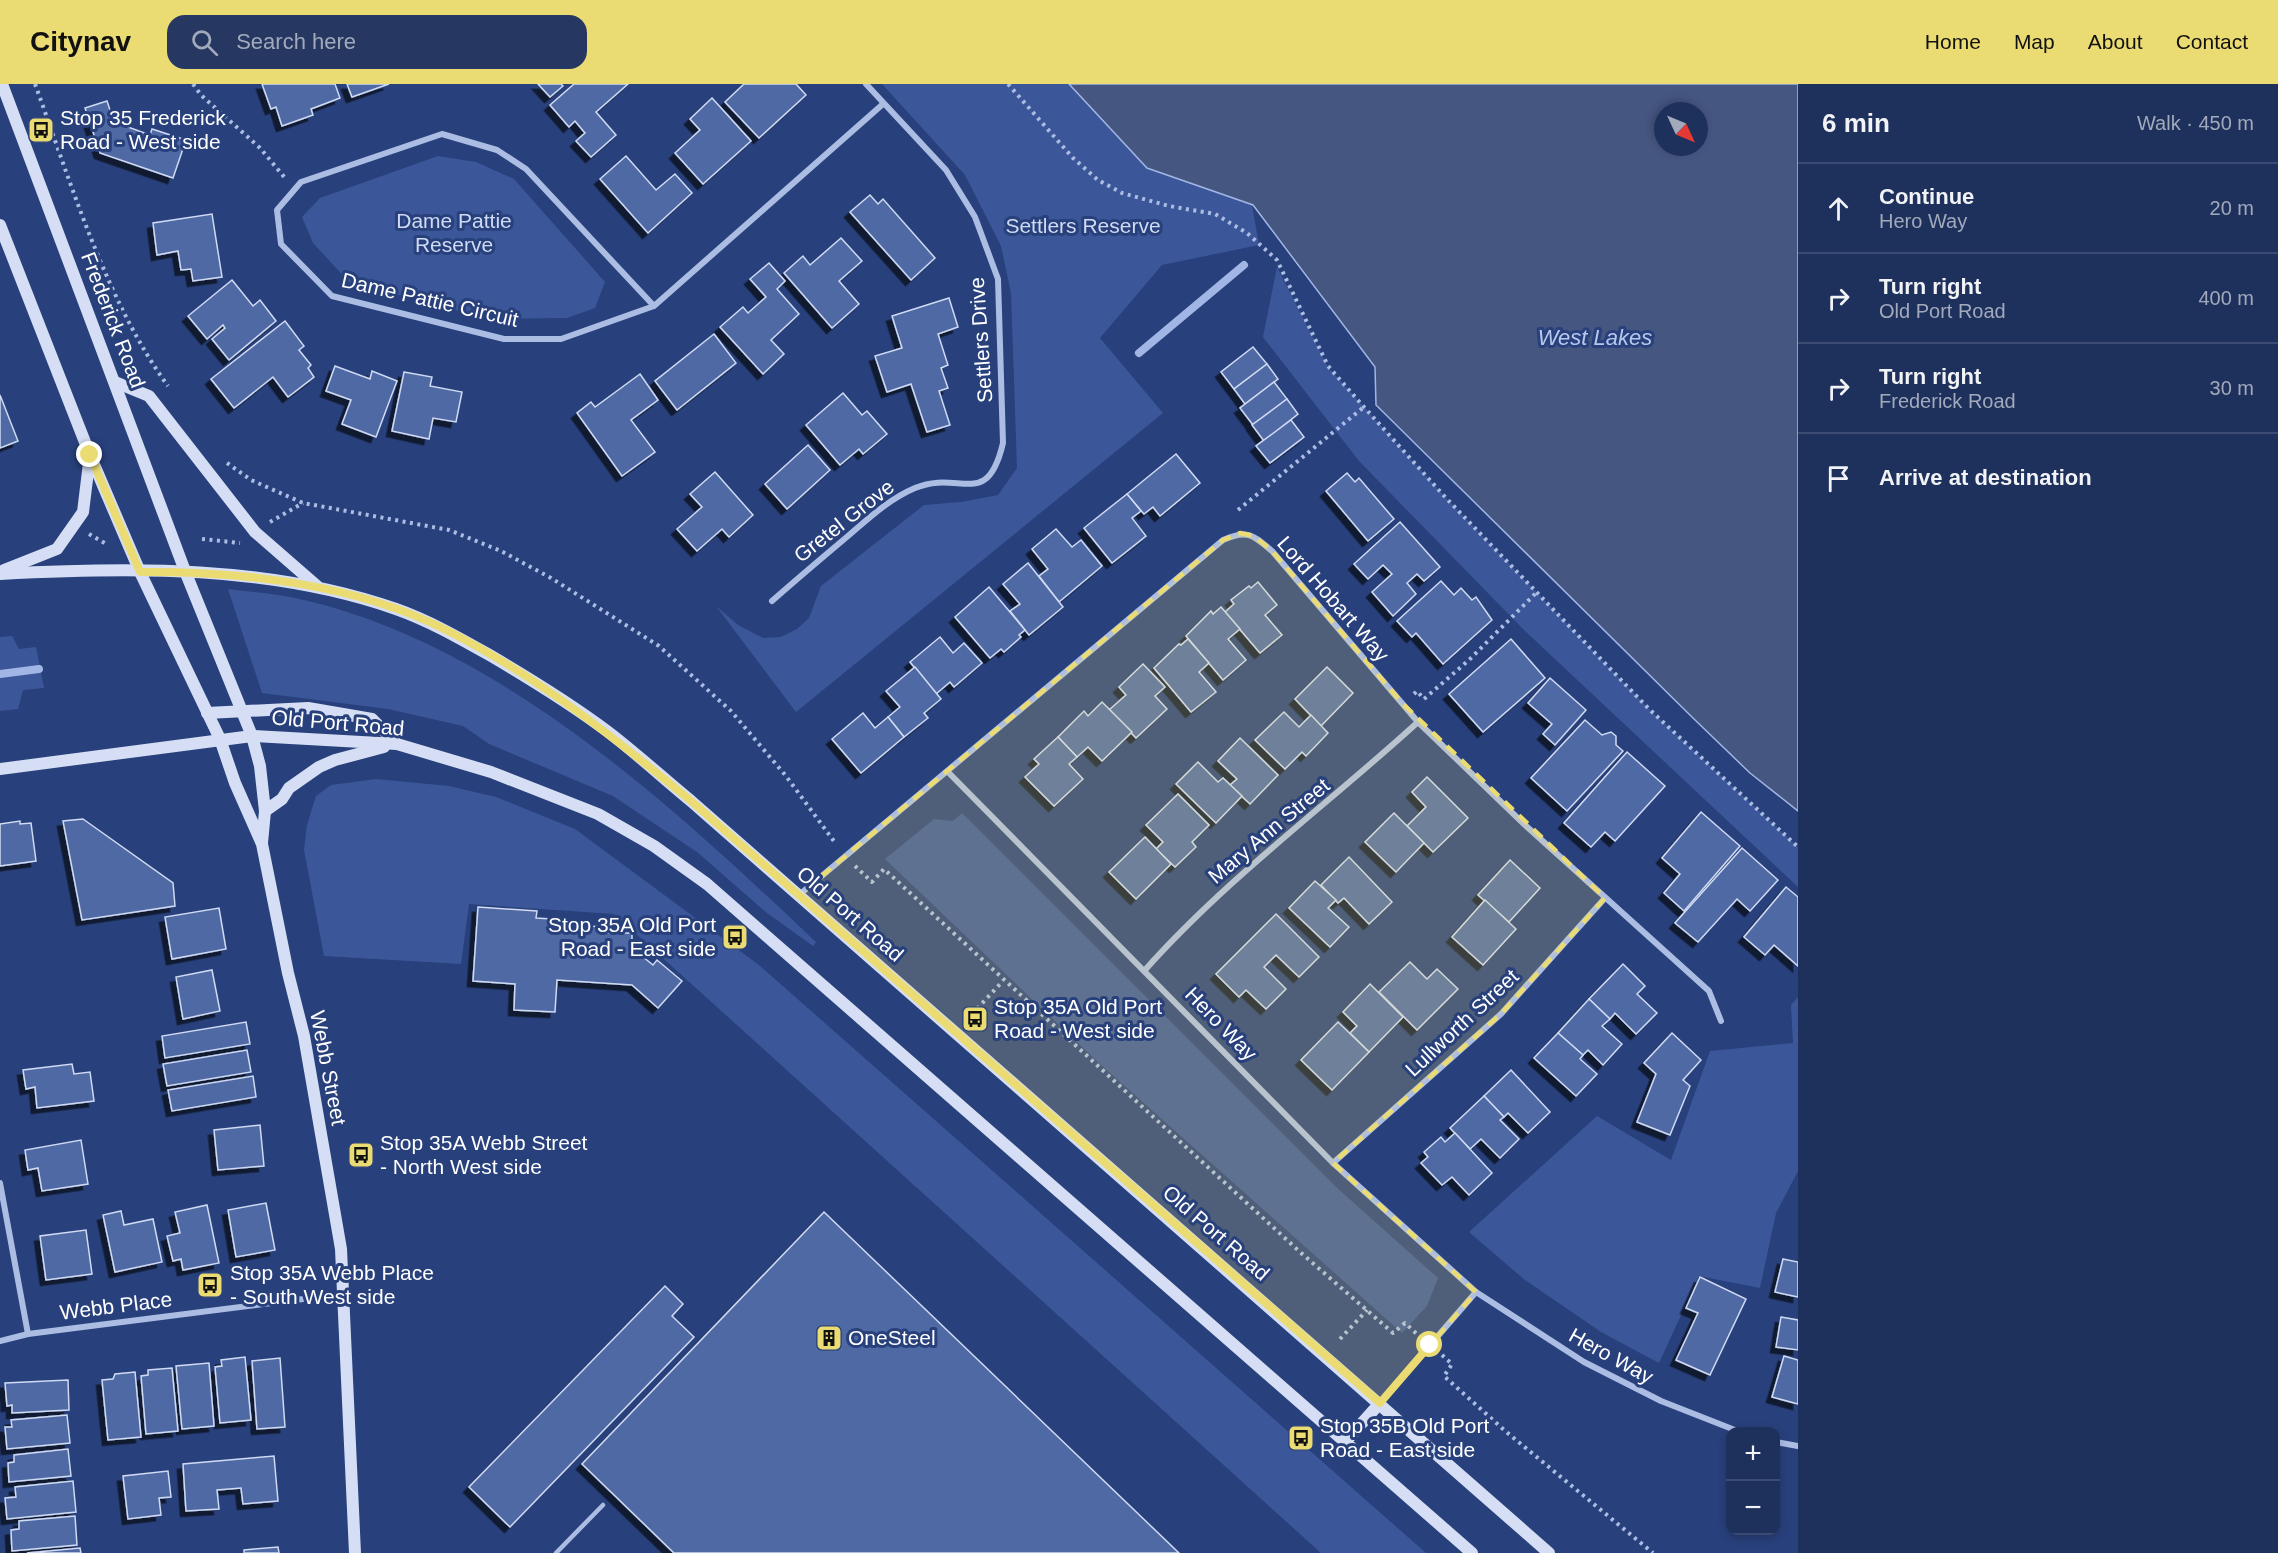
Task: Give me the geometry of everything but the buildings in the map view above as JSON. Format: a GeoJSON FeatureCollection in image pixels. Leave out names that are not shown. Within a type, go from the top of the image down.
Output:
{"type":"FeatureCollection","features":[{"type":"Feature","properties":{"kind":"main road","name":"Frederick Road"},"geometry":{"type":"LineString","coordinates":[[2,84],[185,571],[242,710]]}},
{"type":"Feature","properties":{"kind":"main road"},"geometry":{"type":"LineString","coordinates":[[0,225],[90,455],[140,572]]}},
{"type":"Feature","properties":{"kind":"main road"},"geometry":{"type":"LineString","coordinates":[[115,382],[149,396],[255,532],[317,586]]}},
{"type":"Feature","properties":{"kind":"main road"},"geometry":{"type":"LineString","coordinates":[[0,573],[57,549],[83,512],[90,455]]}},
{"type":"Feature","properties":{"kind":"main road","name":"Old Port Road"},"geometry":{"type":"LineString","coordinates":[[0,573],[106,569],[140,572],[185,571],[317,586],[396,609],[445,629],[527,677],[607,731],[799,896],[1549,1553]]}},
{"type":"Feature","properties":{"kind":"main road","name":"Webb Street"},"geometry":{"type":"LineString","coordinates":[[140,572],[220,739],[235,783],[262,844],[288,973],[304,1036],[341,1249],[355,1553]]}},
{"type":"Feature","properties":{"kind":"main road"},"geometry":{"type":"LineString","coordinates":[[207,713],[308,708],[372,719],[397,744]]}},
{"type":"Feature","properties":{"kind":"main road","name":"Webb Street"},"geometry":{"type":"LineString","coordinates":[[242,710],[260,766],[265,811],[262,844]]}},
{"type":"Feature","properties":{"kind":"main road","name":"Old Port Road"},"geometry":{"type":"LineString","coordinates":[[0,769],[252,736],[397,744],[491,771],[598,814],[654,846],[707,884],[1472,1553]]}},
{"type":"Feature","properties":{"kind":"main road"},"geometry":{"type":"LineString","coordinates":[[265,811],[282,799],[289,788],[320,767],[335,760],[397,744]]}},
{"type":"Feature","properties":{"kind":"main road"},"geometry":{"type":"LineString","coordinates":[[1346,1442],[1380,1403]]}},
{"type":"Feature","properties":{"kind":"street","name":"Settlers Drive"},"geometry":{"type":"LineString","coordinates":[[866,84],[946,170],[975,216],[998,279],[1003,443],[997,467],[989,478],[979,484]]}},
{"type":"Feature","properties":{"kind":"street","name":"Dame Pattie Circuit"},"geometry":{"type":"LineString","coordinates":[[654,306],[526,169],[497,150],[442,134],[301,182],[277,210],[281,244],[332,296],[504,339],[561,339],[654,306],[883,104]]}},
{"type":"Feature","properties":{"kind":"street","name":"Gretel Grove"},"geometry":{"type":"LineString","coordinates":[[772,601],[885,504],[917,487],[949,483],[979,484]]}},
{"type":"Feature","properties":{"kind":"street","name":"Lord Hobart Way"},"geometry":{"type":"LineString","coordinates":[[799,896],[1223,540],[1240,533],[1254,536],[1272,551],[1418,722],[1525,825],[1708,991],[1721,1021]]}},
{"type":"Feature","properties":{"kind":"street","name":"Mary Ann Street"},"geometry":{"type":"LineString","coordinates":[[1145,970],[1230,883],[1360,775],[1418,722]]}},
{"type":"Feature","properties":{"kind":"street","name":"Hero Way"},"geometry":{"type":"LineString","coordinates":[[948,772],[1333,1163],[1476,1292],[1584,1362],[1661,1401],[1729,1427]]}},
{"type":"Feature","properties":{"kind":"street","name":"Lullworth Street"},"geometry":{"type":"LineString","coordinates":[[1333,1163],[1501,1014],[1605,898]]}},
{"type":"Feature","properties":{"kind":"street"},"geometry":{"type":"LineString","coordinates":[[0,1183],[28,1334]]}},
{"type":"Feature","properties":{"kind":"street"},"geometry":{"type":"LineString","coordinates":[[1380,1403],[1476,1292]]}},
{"type":"Feature","properties":{"kind":"street","name":"Webb Place"},"geometry":{"type":"LineString","coordinates":[[0,1341],[28,1334],[343,1294]]}},
{"type":"Feature","properties":{"kind":"street"},"geometry":{"type":"LineString","coordinates":[[1780,1443],[1798,1446]]}},
{"type":"Feature","properties":{"kind":"lane"},"geometry":{"type":"LineString","coordinates":[[556,1553],[603,1505]]}},
{"type":"Feature","properties":{"kind":"path"},"geometry":{"type":"LineString","coordinates":[[35,84],[90,234],[142,351],[175,396]]}},
{"type":"Feature","properties":{"kind":"path"},"geometry":{"type":"LineString","coordinates":[[193,84],[260,148],[295,190]]}},
{"type":"Feature","properties":{"kind":"path"},"geometry":{"type":"LineString","coordinates":[[1008,84],[1073,158],[1098,180],[1122,193],[1169,206],[1215,214],[1247,233],[1277,260],[1328,366],[1364,407],[1536,593],[1649,709],[1798,847]]}},
{"type":"Feature","properties":{"kind":"path"},"geometry":{"type":"LineString","coordinates":[[1238,510],[1364,407]]}},
{"type":"Feature","properties":{"kind":"path"},"geometry":{"type":"LineString","coordinates":[[221,458],[251,480],[303,503],[449,530],[501,551],[551,578],[659,646],[731,711],[786,776],[836,843]]}},
{"type":"Feature","properties":{"kind":"path"},"geometry":{"type":"LineString","coordinates":[[267,524],[303,503]]}},
{"type":"Feature","properties":{"kind":"path"},"geometry":{"type":"LineString","coordinates":[[88,534],[108,545]]}},
{"type":"Feature","properties":{"kind":"path"},"geometry":{"type":"LineString","coordinates":[[202,539],[239,543],[245,540]]}},
{"type":"Feature","properties":{"kind":"path"},"geometry":{"type":"LineString","coordinates":[[1403,704],[1417,692],[1424,699],[1460,668],[1536,593]]}},
{"type":"Feature","properties":{"kind":"path"},"geometry":{"type":"LineString","coordinates":[[857,868],[872,882],[884,869],[1003,981],[1393,1333],[1405,1323],[1417,1334]]}},
{"type":"Feature","properties":{"kind":"path"},"geometry":{"type":"LineString","coordinates":[[972,1014],[1003,981]]}},
{"type":"Feature","properties":{"kind":"path"},"geometry":{"type":"LineString","coordinates":[[1340,1339],[1367,1310]]}},
{"type":"Feature","properties":{"kind":"path"},"geometry":{"type":"LineString","coordinates":[[1441,1354],[1452,1364],[1444,1376],[1504,1430],[1653,1553]]}},
{"type":"Feature","properties":{"kind":"highlighted area"},"geometry":{"type":"Polygon","coordinates":[[[1240,533],[1254,536],[1272,551],[1403,704],[1605,898],[1501,1014],[1333,1163],[1476,1292],[1380,1403],[799,895],[1223,540],[1240,533]]]}},
{"type":"Feature","properties":{"kind":"green space","name":"Settlers Reserve"},"geometry":{"type":"Polygon","coordinates":[[[882,84],[1069,84],[1147,168],[1252,205],[1259,245],[1162,265],[1100,338],[1163,413],[796,712],[716,606],[738,625],[763,638],[781,637],[797,629],[809,618],[821,586],[924,505],[961,502],[998,495],[1017,468],[1011,293],[1001,246],[965,175],[882,84]]]}},
{"type":"Feature","properties":{"kind":"green space","name":"Dame Pattie Reserve"},"geometry":{"type":"Polygon","coordinates":[[[438,156],[476,162],[514,179],[605,282],[595,308],[567,318],[489,319],[349,282],[313,243],[302,217],[320,198],[438,156]]]}},
{"type":"Feature","properties":{"kind":"green space"},"geometry":{"type":"Polygon","coordinates":[[[1277,267],[1328,367],[1446,498],[1649,709],[1798,847],[1798,887],[1524,630],[1359,461],[1263,337],[1277,267]]]}},
{"type":"Feature","properties":{"kind":"green space"},"geometry":{"type":"Polygon","coordinates":[[[228,589],[295,598],[369,620],[441,651],[510,690],[576,735],[640,784],[702,836],[816,942],[813,946],[767,913],[697,852],[613,796],[489,744],[463,726],[388,709],[262,693],[228,589]]]}},
{"type":"Feature","properties":{"kind":"green space"},"geometry":{"type":"Polygon","coordinates":[[[12,636],[19,649],[36,647],[44,688],[23,690],[18,709],[0,711],[0,637],[12,636]]]}},
{"type":"Feature","properties":{"kind":"green space"},"geometry":{"type":"Polygon","coordinates":[[[376,779],[449,786],[496,797],[575,829],[759,965],[1426,1553],[1321,1553],[614,914],[469,904],[461,964],[324,956],[304,850],[307,825],[316,796],[331,785],[376,779]]]}},
{"type":"Feature","properties":{"kind":"green space"},"geometry":{"type":"Polygon","coordinates":[[[962,813],[1336,1187],[1438,1278],[1427,1306],[1402,1333],[1100,1064],[885,859],[934,819],[953,821],[962,813]]]}},
{"type":"Feature","properties":{"kind":"green space"},"geometry":{"type":"Polygon","coordinates":[[[1798,997],[1798,1171],[1776,1213],[1760,1288],[1699,1276],[1659,1363],[1601,1332],[1525,1280],[1469,1232],[1597,1116],[1671,1160],[1710,1051],[1793,1043],[1791,1005],[1798,997]]]}},
{"type":"Feature","properties":{"kind":"water","name":"West Lakes"},"geometry":{"type":"Polygon","coordinates":[[[1069,84],[1798,84],[1798,811],[1750,773],[1376,405],[1375,367],[1253,205],[1147,168],[1069,84]]]}},
{"type":"Feature","properties":{"kind":"waterway"},"geometry":{"type":"LineString","coordinates":[[1139,353],[1244,265]]}},
{"type":"Feature","properties":{"kind":"waterway"},"geometry":{"type":"LineString","coordinates":[[0,674],[39,669]]}},
{"type":"Feature","properties":{"kind":"place","name":"Stop 35 Frederick Road - West side"},"geometry":{"type":"Point","coordinates":[41,130]}},
{"type":"Feature","properties":{"kind":"place","name":"Stop 35A Old Port Road - East side"},"geometry":{"type":"Point","coordinates":[735,937]}},
{"type":"Feature","properties":{"kind":"place","name":"Stop 35A Old Port Road - West side"},"geometry":{"type":"Point","coordinates":[975,1019]}},
{"type":"Feature","properties":{"kind":"place","name":"Stop 35A Webb Street - North West side"},"geometry":{"type":"Point","coordinates":[361,1155]}},
{"type":"Feature","properties":{"kind":"place","name":"Stop 35A Webb Place - South West side"},"geometry":{"type":"Point","coordinates":[210,1285]}},
{"type":"Feature","properties":{"kind":"place","name":"OneSteel"},"geometry":{"type":"Point","coordinates":[829,1338]}},
{"type":"Feature","properties":{"kind":"place","name":"Stop 35B Old Port Road - East side"},"geometry":{"type":"Point","coordinates":[1301,1438]}},
{"type":"Feature","properties":{"kind":"route"},"geometry":{"type":"LineString","coordinates":[[90,455],[140,572],[185,571],[317,586],[396,609],[445,629],[527,677],[607,731],[691,801],[1380,1403],[1430,1345]]}}]}
